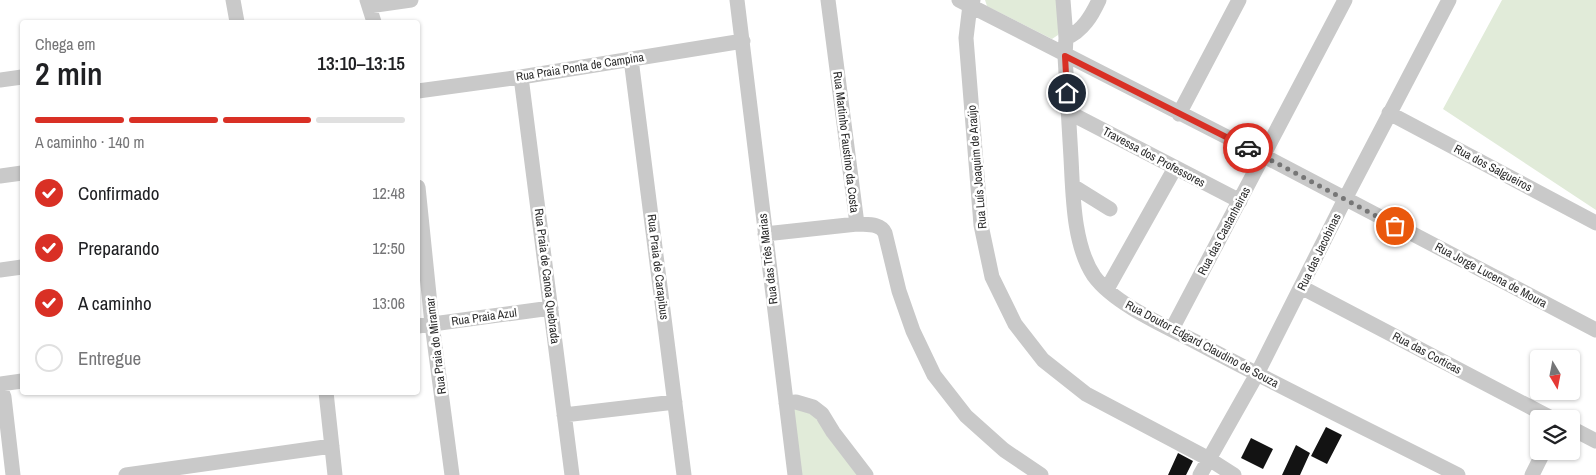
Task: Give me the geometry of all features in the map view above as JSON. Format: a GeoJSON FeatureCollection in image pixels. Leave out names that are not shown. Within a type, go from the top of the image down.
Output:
{"type":"FeatureCollection","features":[{"type":"Feature","properties":{"kind":"street"},"geometry":{"type":"LineString","coordinates":[[233,0],[237,20]]}},
{"type":"Feature","properties":{"kind":"street"},"geometry":{"type":"LineString","coordinates":[[373,20],[368,3],[411,0]]}},
{"type":"Feature","properties":{"kind":"street","name":"Rua das Três Marias"},"geometry":{"type":"LineString","coordinates":[[737,0],[795,475]]}},
{"type":"Feature","properties":{"kind":"street","name":"Rua Martinho Faustino da Costa"},"geometry":{"type":"LineString","coordinates":[[828,0],[857,224],[875,225],[883,228],[899,291],[913,331],[934,375],[966,416],[1004,450],[1041,475]]}},
{"type":"Feature","properties":{"kind":"street","name":"Rua Doutor Edgard Claudino de Souza"},"geometry":{"type":"LineString","coordinates":[[1063,0],[1074,209],[1082,252],[1094,276],[1123,302],[1172,329],[1458,475]]}},
{"type":"Feature","properties":{"kind":"street"},"geometry":{"type":"LineString","coordinates":[[1066,38],[1083,27],[1099,0]]}},
{"type":"Feature","properties":{"kind":"street"},"geometry":{"type":"LineString","coordinates":[[1180,114],[1239,0]]}},
{"type":"Feature","properties":{"kind":"street","name":"Rua das Castanheiras"},"geometry":{"type":"LineString","coordinates":[[1172,329],[1345,0]]}},
{"type":"Feature","properties":{"kind":"street","name":"Rua das Jacobinas"},"geometry":{"type":"LineString","coordinates":[[1200,475],[1257,374],[1448,0]]}},
{"type":"Feature","properties":{"kind":"street","name":"Rua Jorge Lucena de Moura"},"geometry":{"type":"LineString","coordinates":[[967,2],[1065,56],[1264,156],[1596,330]]}},
{"type":"Feature","properties":{"kind":"street","name":"Rua Luís Joaquim de Araújo"},"geometry":{"type":"LineString","coordinates":[[967,2],[966,38],[981,225],[992,277],[1015,324],[1044,360],[1086,394],[1209,459],[1234,475]]}},
{"type":"Feature","properties":{"kind":"street","name":"Rua Praia Ponta de Campina"},"geometry":{"type":"LineString","coordinates":[[420,91],[743,42]]}},
{"type":"Feature","properties":{"kind":"street","name":"Rua Praia de Carapibus"},"geometry":{"type":"LineString","coordinates":[[631,59],[684,475]]}},
{"type":"Feature","properties":{"kind":"street"},"geometry":{"type":"LineString","coordinates":[[0,80],[20,77]]}},
{"type":"Feature","properties":{"kind":"street","name":"Rua Praia de Canoa Quebrada"},"geometry":{"type":"LineString","coordinates":[[521,77],[572,475]]}},
{"type":"Feature","properties":{"kind":"street","name":"Travessa dos Professores"},"geometry":{"type":"LineString","coordinates":[[1068,112],[1240,201]]}},
{"type":"Feature","properties":{"kind":"street","name":"Rua dos Salgueiros"},"geometry":{"type":"LineString","coordinates":[[1389,113],[1596,223]]}},
{"type":"Feature","properties":{"kind":"street"},"geometry":{"type":"LineString","coordinates":[[1107,289],[1175,168]]}},
{"type":"Feature","properties":{"kind":"street"},"geometry":{"type":"LineString","coordinates":[[0,176],[20,173]]}},
{"type":"Feature","properties":{"kind":"street"},"geometry":{"type":"LineString","coordinates":[[1073,186],[1110,209]]}},
{"type":"Feature","properties":{"kind":"street","name":"Rua Praia do Miramar"},"geometry":{"type":"LineString","coordinates":[[420,217],[425,325],[452,475]]}},
{"type":"Feature","properties":{"kind":"street"},"geometry":{"type":"LineString","coordinates":[[765,234],[857,224]]}},
{"type":"Feature","properties":{"kind":"street"},"geometry":{"type":"LineString","coordinates":[[0,270],[20,267]]}},
{"type":"Feature","properties":{"kind":"street","name":"Rua das Corticas"},"geometry":{"type":"LineString","coordinates":[[1301,288],[1536,410]]}},
{"type":"Feature","properties":{"kind":"street","name":"Rua Praia Azul"},"geometry":{"type":"LineString","coordinates":[[425,325],[551,308]]}},
{"type":"Feature","properties":{"kind":"street"},"geometry":{"type":"LineString","coordinates":[[9,466],[1,391],[20,381]]}},
{"type":"Feature","properties":{"kind":"street"},"geometry":{"type":"LineString","coordinates":[[326,395],[336,475]]}},
{"type":"Feature","properties":{"kind":"street"},"geometry":{"type":"LineString","coordinates":[[564,415],[675,402]]}},
{"type":"Feature","properties":{"kind":"street"},"geometry":{"type":"LineString","coordinates":[[786,403],[796,402],[813,406],[822,414],[833,432],[866,475]]}},
{"type":"Feature","properties":{"kind":"street"},"geometry":{"type":"LineString","coordinates":[[1580,433],[1596,441]]}},
{"type":"Feature","properties":{"kind":"street"},"geometry":{"type":"LineString","coordinates":[[132,475],[332,446]]}},
{"type":"Feature","properties":{"kind":"street"},"geometry":{"type":"LineString","coordinates":[[1532,475],[1540,460]]}},
{"type":"Feature","properties":{"kind":"green space"},"geometry":{"type":"Polygon","coordinates":[[[985,0],[1057,0],[1058,35],[1052,39],[987,6],[985,0]]]}},
{"type":"Feature","properties":{"kind":"green space"},"geometry":{"type":"Polygon","coordinates":[[[1502,0],[1596,0],[1596,210],[1443,109],[1502,0]]]}},
{"type":"Feature","properties":{"kind":"green space"},"geometry":{"type":"Polygon","coordinates":[[[795,409],[813,414],[859,475],[801,475],[793,411],[795,409]]]}},
{"type":"Feature","properties":{"kind":"building"},"geometry":{"type":"Polygon","coordinates":[[[1326,427],[1342,435],[1327,464],[1311,456],[1326,427]]]}},
{"type":"Feature","properties":{"kind":"building"},"geometry":{"type":"Polygon","coordinates":[[[1251,438],[1273,449],[1263,469],[1241,458],[1251,438]]]}},
{"type":"Feature","properties":{"kind":"building"},"geometry":{"type":"Polygon","coordinates":[[[1296,445],[1310,453],[1300,475],[1282,475],[1296,445]]]}},
{"type":"Feature","properties":{"kind":"building"},"geometry":{"type":"Polygon","coordinates":[[[1178,453],[1193,461],[1186,475],[1168,475],[1178,453]]]}},
{"type":"Feature","properties":{"kind":"way so far"},"geometry":{"type":"LineString","coordinates":[[1248,148],[1395,226]]}},
{"type":"Feature","properties":{"kind":"route"},"geometry":{"type":"LineString","coordinates":[[1067,93],[1065,56],[1248,148]]}}]}
